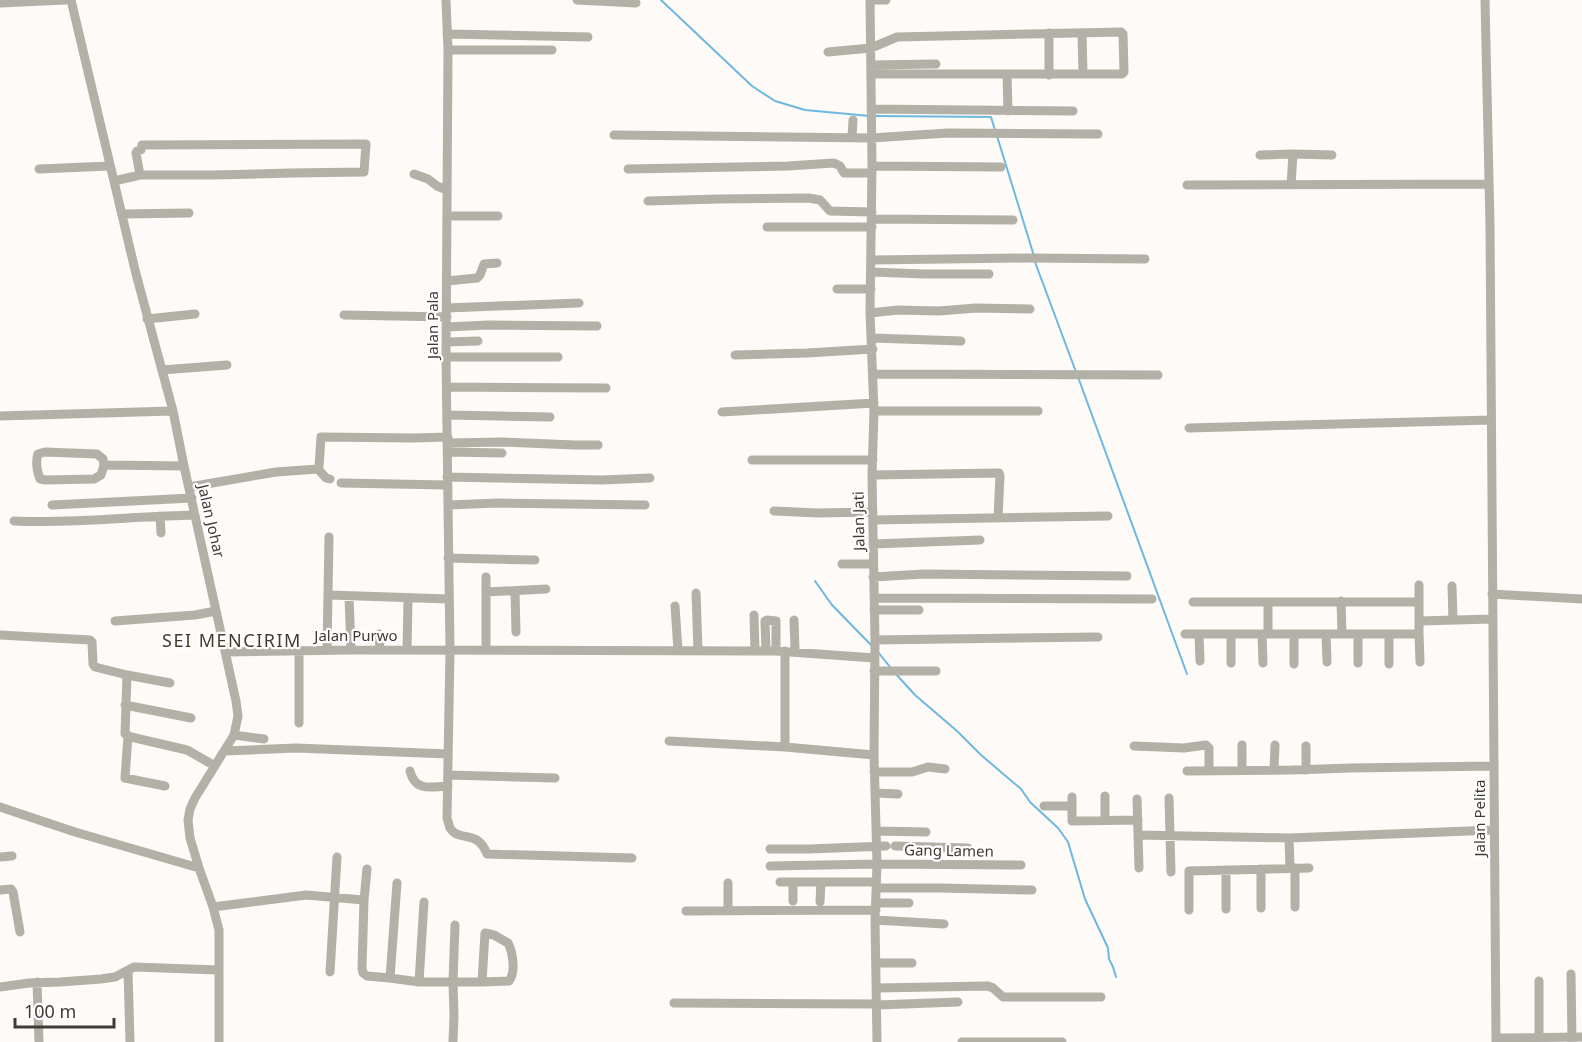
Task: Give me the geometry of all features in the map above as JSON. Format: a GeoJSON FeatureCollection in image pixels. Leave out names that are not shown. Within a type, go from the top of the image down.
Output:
{"type":"FeatureCollection","features":[{"type":"Feature","properties":{"kind":"street"},"geometry":{"type":"LineString","coordinates":[[0,3],[66,0]]}},
{"type":"Feature","properties":{"kind":"street","name":"Jalan Johar"},"geometry":{"type":"LineString","coordinates":[[71,0],[147,319],[173,411],[237,709],[234,735],[195,798],[188,814],[190,838],[219,930],[219,1042]]}},
{"type":"Feature","properties":{"kind":"street","name":"Jalan Pala"},"geometry":{"type":"LineString","coordinates":[[446,0],[448,50],[446,357],[450,650],[447,818],[451,828],[458,835],[478,839],[487,854],[632,858]]}},
{"type":"Feature","properties":{"kind":"street"},"geometry":{"type":"LineString","coordinates":[[577,0],[636,3]]}},
{"type":"Feature","properties":{"kind":"street"},"geometry":{"type":"LineString","coordinates":[[870,0],[886,0]]}},
{"type":"Feature","properties":{"kind":"street","name":"Jalan Jati"},"geometry":{"type":"LineString","coordinates":[[870,0],[872,169],[870,313],[874,407],[873,577],[875,649],[878,671],[874,772],[876,831],[886,847],[876,864],[877,1042]]}},
{"type":"Feature","properties":{"kind":"street","name":"Jalan Pelita"},"geometry":{"type":"LineString","coordinates":[[1485,0],[1489,184],[1496,1040]]}},
{"type":"Feature","properties":{"kind":"street"},"geometry":{"type":"LineString","coordinates":[[859,33],[870,33]]}},
{"type":"Feature","properties":{"kind":"street"},"geometry":{"type":"LineString","coordinates":[[1049,33],[1049,75]]}},
{"type":"Feature","properties":{"kind":"street"},"geometry":{"type":"LineString","coordinates":[[1082,33],[1083,74]]}},
{"type":"Feature","properties":{"kind":"street"},"geometry":{"type":"LineString","coordinates":[[828,52],[871,48],[896,37],[1123,33],[1124,72],[1122,74],[1049,75],[871,70]]}},
{"type":"Feature","properties":{"kind":"street"},"geometry":{"type":"LineString","coordinates":[[447,34],[588,37]]}},
{"type":"Feature","properties":{"kind":"street"},"geometry":{"type":"LineString","coordinates":[[448,50],[552,51]]}},
{"type":"Feature","properties":{"kind":"street"},"geometry":{"type":"LineString","coordinates":[[871,70],[936,64]]}},
{"type":"Feature","properties":{"kind":"street"},"geometry":{"type":"LineString","coordinates":[[1007,74],[1008,111]]}},
{"type":"Feature","properties":{"kind":"street"},"geometry":{"type":"LineString","coordinates":[[871,111],[1073,111]]}},
{"type":"Feature","properties":{"kind":"street"},"geometry":{"type":"LineString","coordinates":[[852,120],[852,137]]}},
{"type":"Feature","properties":{"kind":"street"},"geometry":{"type":"LineString","coordinates":[[614,135],[871,138],[948,133],[1098,134]]}},
{"type":"Feature","properties":{"kind":"street"},"geometry":{"type":"LineString","coordinates":[[114,181],[140,175],[364,172],[366,144],[141,146],[141,150],[136,151],[140,175]]}},
{"type":"Feature","properties":{"kind":"street"},"geometry":{"type":"LineString","coordinates":[[1291,185],[1293,154]]}},
{"type":"Feature","properties":{"kind":"street"},"geometry":{"type":"LineString","coordinates":[[1260,155],[1332,155]]}},
{"type":"Feature","properties":{"kind":"street"},"geometry":{"type":"LineString","coordinates":[[628,169],[834,164],[840,166],[844,173],[872,169],[1001,167]]}},
{"type":"Feature","properties":{"kind":"street"},"geometry":{"type":"LineString","coordinates":[[39,169],[110,166]]}},
{"type":"Feature","properties":{"kind":"street"},"geometry":{"type":"LineString","coordinates":[[414,174],[447,190]]}},
{"type":"Feature","properties":{"kind":"street"},"geometry":{"type":"LineString","coordinates":[[1187,185],[1489,184]]}},
{"type":"Feature","properties":{"kind":"street"},"geometry":{"type":"LineString","coordinates":[[648,201],[809,198],[820,200],[830,211],[872,219]]}},
{"type":"Feature","properties":{"kind":"street"},"geometry":{"type":"LineString","coordinates":[[122,214],[189,213]]}},
{"type":"Feature","properties":{"kind":"street"},"geometry":{"type":"LineString","coordinates":[[447,216],[498,216]]}},
{"type":"Feature","properties":{"kind":"street"},"geometry":{"type":"LineString","coordinates":[[767,226],[872,219],[1013,220]]}},
{"type":"Feature","properties":{"kind":"street"},"geometry":{"type":"LineString","coordinates":[[871,260],[1145,259]]}},
{"type":"Feature","properties":{"kind":"street"},"geometry":{"type":"LineString","coordinates":[[447,281],[477,278],[484,264],[497,263]]}},
{"type":"Feature","properties":{"kind":"street"},"geometry":{"type":"LineString","coordinates":[[871,272],[989,274]]}},
{"type":"Feature","properties":{"kind":"street"},"geometry":{"type":"LineString","coordinates":[[837,289],[871,289]]}},
{"type":"Feature","properties":{"kind":"street"},"geometry":{"type":"LineString","coordinates":[[344,315],[447,318],[579,303]]}},
{"type":"Feature","properties":{"kind":"street"},"geometry":{"type":"LineString","coordinates":[[870,313],[976,308],[1030,309]]}},
{"type":"Feature","properties":{"kind":"street"},"geometry":{"type":"LineString","coordinates":[[147,319],[195,314]]}},
{"type":"Feature","properties":{"kind":"street"},"geometry":{"type":"LineString","coordinates":[[447,318],[468,327],[489,324],[543,327],[597,326]]}},
{"type":"Feature","properties":{"kind":"street"},"geometry":{"type":"LineString","coordinates":[[872,338],[961,341]]}},
{"type":"Feature","properties":{"kind":"street"},"geometry":{"type":"LineString","coordinates":[[446,342],[478,341]]}},
{"type":"Feature","properties":{"kind":"street"},"geometry":{"type":"LineString","coordinates":[[735,355],[873,349]]}},
{"type":"Feature","properties":{"kind":"street"},"geometry":{"type":"LineString","coordinates":[[446,357],[558,357]]}},
{"type":"Feature","properties":{"kind":"street"},"geometry":{"type":"LineString","coordinates":[[162,370],[227,365]]}},
{"type":"Feature","properties":{"kind":"street"},"geometry":{"type":"LineString","coordinates":[[873,374],[1158,375]]}},
{"type":"Feature","properties":{"kind":"street"},"geometry":{"type":"LineString","coordinates":[[447,387],[606,388]]}},
{"type":"Feature","properties":{"kind":"street"},"geometry":{"type":"LineString","coordinates":[[722,412],[874,407],[1038,411]]}},
{"type":"Feature","properties":{"kind":"street"},"geometry":{"type":"LineString","coordinates":[[0,416],[173,411]]}},
{"type":"Feature","properties":{"kind":"street"},"geometry":{"type":"LineString","coordinates":[[448,415],[550,417]]}},
{"type":"Feature","properties":{"kind":"street"},"geometry":{"type":"LineString","coordinates":[[1189,428],[1491,420]]}},
{"type":"Feature","properties":{"kind":"street"},"geometry":{"type":"LineString","coordinates":[[330,479],[318,469],[321,437],[448,444],[502,442],[598,445]]}},
{"type":"Feature","properties":{"kind":"street"},"geometry":{"type":"LineString","coordinates":[[448,444],[502,453]]}},
{"type":"Feature","properties":{"kind":"street"},"geometry":{"type":"LineString","coordinates":[[45,452],[98,454],[103,459],[104,465],[101,475],[94,479],[46,480],[40,479],[37,471],[37,458],[38,454],[45,452]]}},
{"type":"Feature","properties":{"kind":"street"},"geometry":{"type":"LineString","coordinates":[[752,460],[873,460]]}},
{"type":"Feature","properties":{"kind":"street"},"geometry":{"type":"LineString","coordinates":[[104,465],[184,466]]}},
{"type":"Feature","properties":{"kind":"street"},"geometry":{"type":"LineString","coordinates":[[189,487],[276,472],[318,469]]}},
{"type":"Feature","properties":{"kind":"street"},"geometry":{"type":"LineString","coordinates":[[872,475],[999,473],[998,518]]}},
{"type":"Feature","properties":{"kind":"street"},"geometry":{"type":"LineString","coordinates":[[341,483],[650,478]]}},
{"type":"Feature","properties":{"kind":"street"},"geometry":{"type":"LineString","coordinates":[[52,505],[192,498]]}},
{"type":"Feature","properties":{"kind":"street"},"geometry":{"type":"LineString","coordinates":[[448,506],[498,503],[645,505]]}},
{"type":"Feature","properties":{"kind":"street"},"geometry":{"type":"LineString","coordinates":[[774,511],[873,516],[998,518],[1108,516]]}},
{"type":"Feature","properties":{"kind":"street"},"geometry":{"type":"LineString","coordinates":[[160,516],[161,533]]}},
{"type":"Feature","properties":{"kind":"street"},"geometry":{"type":"LineString","coordinates":[[14,521],[44,522],[195,516]]}},
{"type":"Feature","properties":{"kind":"street"},"geometry":{"type":"LineString","coordinates":[[327,650],[330,537]]}},
{"type":"Feature","properties":{"kind":"street"},"geometry":{"type":"LineString","coordinates":[[873,544],[980,540]]}},
{"type":"Feature","properties":{"kind":"street"},"geometry":{"type":"LineString","coordinates":[[448,558],[535,560]]}},
{"type":"Feature","properties":{"kind":"street"},"geometry":{"type":"LineString","coordinates":[[842,564],[873,564]]}},
{"type":"Feature","properties":{"kind":"street"},"geometry":{"type":"LineString","coordinates":[[873,577],[924,574],[1127,576]]}},
{"type":"Feature","properties":{"kind":"street"},"geometry":{"type":"LineString","coordinates":[[486,577],[486,650]]}},
{"type":"Feature","properties":{"kind":"street"},"geometry":{"type":"LineString","coordinates":[[1419,585],[1420,662]]}},
{"type":"Feature","properties":{"kind":"street"},"geometry":{"type":"LineString","coordinates":[[1452,586],[1453,620]]}},
{"type":"Feature","properties":{"kind":"street"},"geometry":{"type":"LineString","coordinates":[[486,592],[546,589]]}},
{"type":"Feature","properties":{"kind":"street"},"geometry":{"type":"LineString","coordinates":[[515,591],[516,632]]}},
{"type":"Feature","properties":{"kind":"street"},"geometry":{"type":"LineString","coordinates":[[696,593],[698,651]]}},
{"type":"Feature","properties":{"kind":"street"},"geometry":{"type":"LineString","coordinates":[[1492,594],[1582,599]]}},
{"type":"Feature","properties":{"kind":"street"},"geometry":{"type":"LineString","coordinates":[[329,595],[449,599]]}},
{"type":"Feature","properties":{"kind":"street"},"geometry":{"type":"LineString","coordinates":[[349,596],[351,650]]}},
{"type":"Feature","properties":{"kind":"street"},"geometry":{"type":"LineString","coordinates":[[406,650],[408,598]]}},
{"type":"Feature","properties":{"kind":"street"},"geometry":{"type":"LineString","coordinates":[[874,598],[1152,599]]}},
{"type":"Feature","properties":{"kind":"street"},"geometry":{"type":"LineString","coordinates":[[1341,601],[1342,634]]}},
{"type":"Feature","properties":{"kind":"street"},"geometry":{"type":"LineString","coordinates":[[1194,602],[1419,602]]}},
{"type":"Feature","properties":{"kind":"street"},"geometry":{"type":"LineString","coordinates":[[1263,663],[1268,602]]}},
{"type":"Feature","properties":{"kind":"street"},"geometry":{"type":"LineString","coordinates":[[675,606],[678,650]]}},
{"type":"Feature","properties":{"kind":"street"},"geometry":{"type":"LineString","coordinates":[[874,610],[920,610]]}},
{"type":"Feature","properties":{"kind":"street"},"geometry":{"type":"LineString","coordinates":[[115,621],[195,615],[216,611]]}},
{"type":"Feature","properties":{"kind":"street"},"geometry":{"type":"LineString","coordinates":[[754,615],[755,651]]}},
{"type":"Feature","properties":{"kind":"street"},"geometry":{"type":"LineString","coordinates":[[1419,621],[1492,619]]}},
{"type":"Feature","properties":{"kind":"street"},"geometry":{"type":"LineString","coordinates":[[766,651],[765,621],[775,620],[785,651],[785,747]]}},
{"type":"Feature","properties":{"kind":"street"},"geometry":{"type":"LineString","coordinates":[[785,651],[794,620]]}},
{"type":"Feature","properties":{"kind":"street"},"geometry":{"type":"LineString","coordinates":[[379,634],[380,650]]}},
{"type":"Feature","properties":{"kind":"street"},"geometry":{"type":"LineString","coordinates":[[1185,634],[1419,634]]}},
{"type":"Feature","properties":{"kind":"street"},"geometry":{"type":"LineString","coordinates":[[1199,634],[1200,661]]}},
{"type":"Feature","properties":{"kind":"street"},"geometry":{"type":"LineString","coordinates":[[1231,634],[1231,663]]}},
{"type":"Feature","properties":{"kind":"street"},"geometry":{"type":"LineString","coordinates":[[1294,634],[1294,664]]}},
{"type":"Feature","properties":{"kind":"street"},"geometry":{"type":"LineString","coordinates":[[1326,634],[1327,662]]}},
{"type":"Feature","properties":{"kind":"street"},"geometry":{"type":"LineString","coordinates":[[1358,634],[1358,663]]}},
{"type":"Feature","properties":{"kind":"street"},"geometry":{"type":"LineString","coordinates":[[1389,634],[1389,664]]}},
{"type":"Feature","properties":{"kind":"street"},"geometry":{"type":"LineString","coordinates":[[0,635],[90,640],[95,667],[170,683]]}},
{"type":"Feature","properties":{"kind":"street","name":"Jalan Purwo"},"geometry":{"type":"LineString","coordinates":[[226,652],[299,650],[785,651],[875,649],[1098,637]]}},
{"type":"Feature","properties":{"kind":"street"},"geometry":{"type":"LineString","coordinates":[[299,650],[299,723]]}},
{"type":"Feature","properties":{"kind":"street"},"geometry":{"type":"LineString","coordinates":[[878,671],[936,671]]}},
{"type":"Feature","properties":{"kind":"street"},"geometry":{"type":"LineString","coordinates":[[127,675],[125,734],[128,736],[125,778],[165,786]]}},
{"type":"Feature","properties":{"kind":"street"},"geometry":{"type":"LineString","coordinates":[[125,705],[192,718]]}},
{"type":"Feature","properties":{"kind":"street"},"geometry":{"type":"LineString","coordinates":[[234,735],[264,739]]}},
{"type":"Feature","properties":{"kind":"street"},"geometry":{"type":"LineString","coordinates":[[128,736],[187,750],[215,766]]}},
{"type":"Feature","properties":{"kind":"street"},"geometry":{"type":"LineString","coordinates":[[669,741],[785,747],[874,755]]}},
{"type":"Feature","properties":{"kind":"street"},"geometry":{"type":"LineString","coordinates":[[1242,744],[1242,770]]}},
{"type":"Feature","properties":{"kind":"street"},"geometry":{"type":"LineString","coordinates":[[1274,770],[1275,744]]}},
{"type":"Feature","properties":{"kind":"street"},"geometry":{"type":"LineString","coordinates":[[1134,746],[1206,745],[1209,748],[1209,770]]}},
{"type":"Feature","properties":{"kind":"street"},"geometry":{"type":"LineString","coordinates":[[1306,746],[1306,770]]}},
{"type":"Feature","properties":{"kind":"street"},"geometry":{"type":"LineString","coordinates":[[224,751],[296,748],[448,754]]}},
{"type":"Feature","properties":{"kind":"street"},"geometry":{"type":"LineString","coordinates":[[1187,771],[1493,766]]}},
{"type":"Feature","properties":{"kind":"street"},"geometry":{"type":"LineString","coordinates":[[874,772],[912,772],[928,767],[945,769]]}},
{"type":"Feature","properties":{"kind":"street"},"geometry":{"type":"LineString","coordinates":[[410,771],[418,785],[448,786]]}},
{"type":"Feature","properties":{"kind":"street"},"geometry":{"type":"LineString","coordinates":[[448,775],[555,778]]}},
{"type":"Feature","properties":{"kind":"street"},"geometry":{"type":"LineString","coordinates":[[875,793],[898,794]]}},
{"type":"Feature","properties":{"kind":"street"},"geometry":{"type":"LineString","coordinates":[[1105,796],[1105,820]]}},
{"type":"Feature","properties":{"kind":"street"},"geometry":{"type":"LineString","coordinates":[[1169,798],[1171,872]]}},
{"type":"Feature","properties":{"kind":"street"},"geometry":{"type":"LineString","coordinates":[[1137,799],[1139,868]]}},
{"type":"Feature","properties":{"kind":"street"},"geometry":{"type":"LineString","coordinates":[[1044,806],[1072,801],[1072,821],[1138,820]]}},
{"type":"Feature","properties":{"kind":"street"},"geometry":{"type":"LineString","coordinates":[[0,807],[75,832],[199,868]]}},
{"type":"Feature","properties":{"kind":"street"},"geometry":{"type":"LineString","coordinates":[[1138,835],[1289,838],[1494,830]]}},
{"type":"Feature","properties":{"kind":"street"},"geometry":{"type":"LineString","coordinates":[[876,831],[926,832]]}},
{"type":"Feature","properties":{"kind":"street"},"geometry":{"type":"LineString","coordinates":[[1289,838],[1295,907]]}},
{"type":"Feature","properties":{"kind":"street"},"geometry":{"type":"LineString","coordinates":[[770,849],[968,848]]}},
{"type":"Feature","properties":{"kind":"street"},"geometry":{"type":"LineString","coordinates":[[0,857],[12,856]]}},
{"type":"Feature","properties":{"kind":"street"},"geometry":{"type":"LineString","coordinates":[[330,972],[337,857]]}},
{"type":"Feature","properties":{"kind":"street","name":"Gang Lamen"},"geometry":{"type":"LineString","coordinates":[[770,866],[1021,865]]}},
{"type":"Feature","properties":{"kind":"street"},"geometry":{"type":"LineString","coordinates":[[1189,910],[1189,872],[1309,868]]}},
{"type":"Feature","properties":{"kind":"street"},"geometry":{"type":"LineString","coordinates":[[367,869],[364,900],[363,974],[419,981],[453,981],[483,982],[506,982],[512,978],[513,956],[508,943],[485,933],[483,982]]}},
{"type":"Feature","properties":{"kind":"street"},"geometry":{"type":"LineString","coordinates":[[1260,869],[1261,908]]}},
{"type":"Feature","properties":{"kind":"street"},"geometry":{"type":"LineString","coordinates":[[1226,870],[1226,909]]}},
{"type":"Feature","properties":{"kind":"street"},"geometry":{"type":"LineString","coordinates":[[780,882],[1032,890]]}},
{"type":"Feature","properties":{"kind":"street"},"geometry":{"type":"LineString","coordinates":[[793,882],[793,901]]}},
{"type":"Feature","properties":{"kind":"street"},"geometry":{"type":"LineString","coordinates":[[820,902],[821,882]]}},
{"type":"Feature","properties":{"kind":"street"},"geometry":{"type":"LineString","coordinates":[[390,978],[397,883]]}},
{"type":"Feature","properties":{"kind":"street"},"geometry":{"type":"LineString","coordinates":[[728,883],[728,910]]}},
{"type":"Feature","properties":{"kind":"street"},"geometry":{"type":"LineString","coordinates":[[0,890],[11,889],[13,892],[20,932]]}},
{"type":"Feature","properties":{"kind":"street"},"geometry":{"type":"LineString","coordinates":[[213,907],[306,895],[364,900]]}},
{"type":"Feature","properties":{"kind":"street"},"geometry":{"type":"LineString","coordinates":[[419,981],[424,902]]}},
{"type":"Feature","properties":{"kind":"street"},"geometry":{"type":"LineString","coordinates":[[686,911],[876,906],[909,903]]}},
{"type":"Feature","properties":{"kind":"street"},"geometry":{"type":"LineString","coordinates":[[875,920],[944,924]]}},
{"type":"Feature","properties":{"kind":"street"},"geometry":{"type":"LineString","coordinates":[[453,1042],[455,925]]}},
{"type":"Feature","properties":{"kind":"street"},"geometry":{"type":"LineString","coordinates":[[876,963],[912,963]]}},
{"type":"Feature","properties":{"kind":"street"},"geometry":{"type":"LineString","coordinates":[[0,987],[37,982],[101,979],[115,977],[137,968],[219,970]]}},
{"type":"Feature","properties":{"kind":"street"},"geometry":{"type":"LineString","coordinates":[[128,970],[130,1042]]}},
{"type":"Feature","properties":{"kind":"street"},"geometry":{"type":"LineString","coordinates":[[1571,974],[1572,1040]]}},
{"type":"Feature","properties":{"kind":"street"},"geometry":{"type":"LineString","coordinates":[[1539,981],[1539,1040]]}},
{"type":"Feature","properties":{"kind":"street"},"geometry":{"type":"LineString","coordinates":[[37,982],[39,1042]]}},
{"type":"Feature","properties":{"kind":"street"},"geometry":{"type":"LineString","coordinates":[[877,988],[988,986],[1003,997],[1101,997]]}},
{"type":"Feature","properties":{"kind":"street"},"geometry":{"type":"LineString","coordinates":[[674,1003],[958,1002]]}},
{"type":"Feature","properties":{"kind":"street"},"geometry":{"type":"LineString","coordinates":[[1496,1040],[1572,1040],[1582,1037]]}},
{"type":"Feature","properties":{"kind":"street"},"geometry":{"type":"LineString","coordinates":[[962,1042],[1062,1042]]}},
{"type":"Feature","properties":{"kind":"waterway"},"geometry":{"type":"LineString","coordinates":[[661,0],[752,86],[775,101],[805,110],[870,116]]}},
{"type":"Feature","properties":{"kind":"waterway"},"geometry":{"type":"LineString","coordinates":[[876,116],[991,117],[995,130]]}},
{"type":"Feature","properties":{"kind":"waterway"},"geometry":{"type":"LineString","coordinates":[[997,136],[1034,256]]}},
{"type":"Feature","properties":{"kind":"waterway"},"geometry":{"type":"LineString","coordinates":[[1035,262],[1076,372]]}},
{"type":"Feature","properties":{"kind":"waterway"},"geometry":{"type":"LineString","coordinates":[[1078,377],[1187,674]]}},
{"type":"Feature","properties":{"kind":"waterway"},"geometry":{"type":"LineString","coordinates":[[815,581],[832,605],[872,646]]}},
{"type":"Feature","properties":{"kind":"waterway"},"geometry":{"type":"LineString","coordinates":[[878,652],[890,667]]}},
{"type":"Feature","properties":{"kind":"waterway"},"geometry":{"type":"LineString","coordinates":[[895,673],[915,695],[1021,789],[1030,802],[1058,828],[1068,842],[1085,899],[1108,948],[1109,959],[1116,977]]}},
{"type":"Feature","properties":{"kind":"district","name":"SEI MENCIRIM"},"geometry":{"type":"Point","coordinates":[232,640]}}]}
